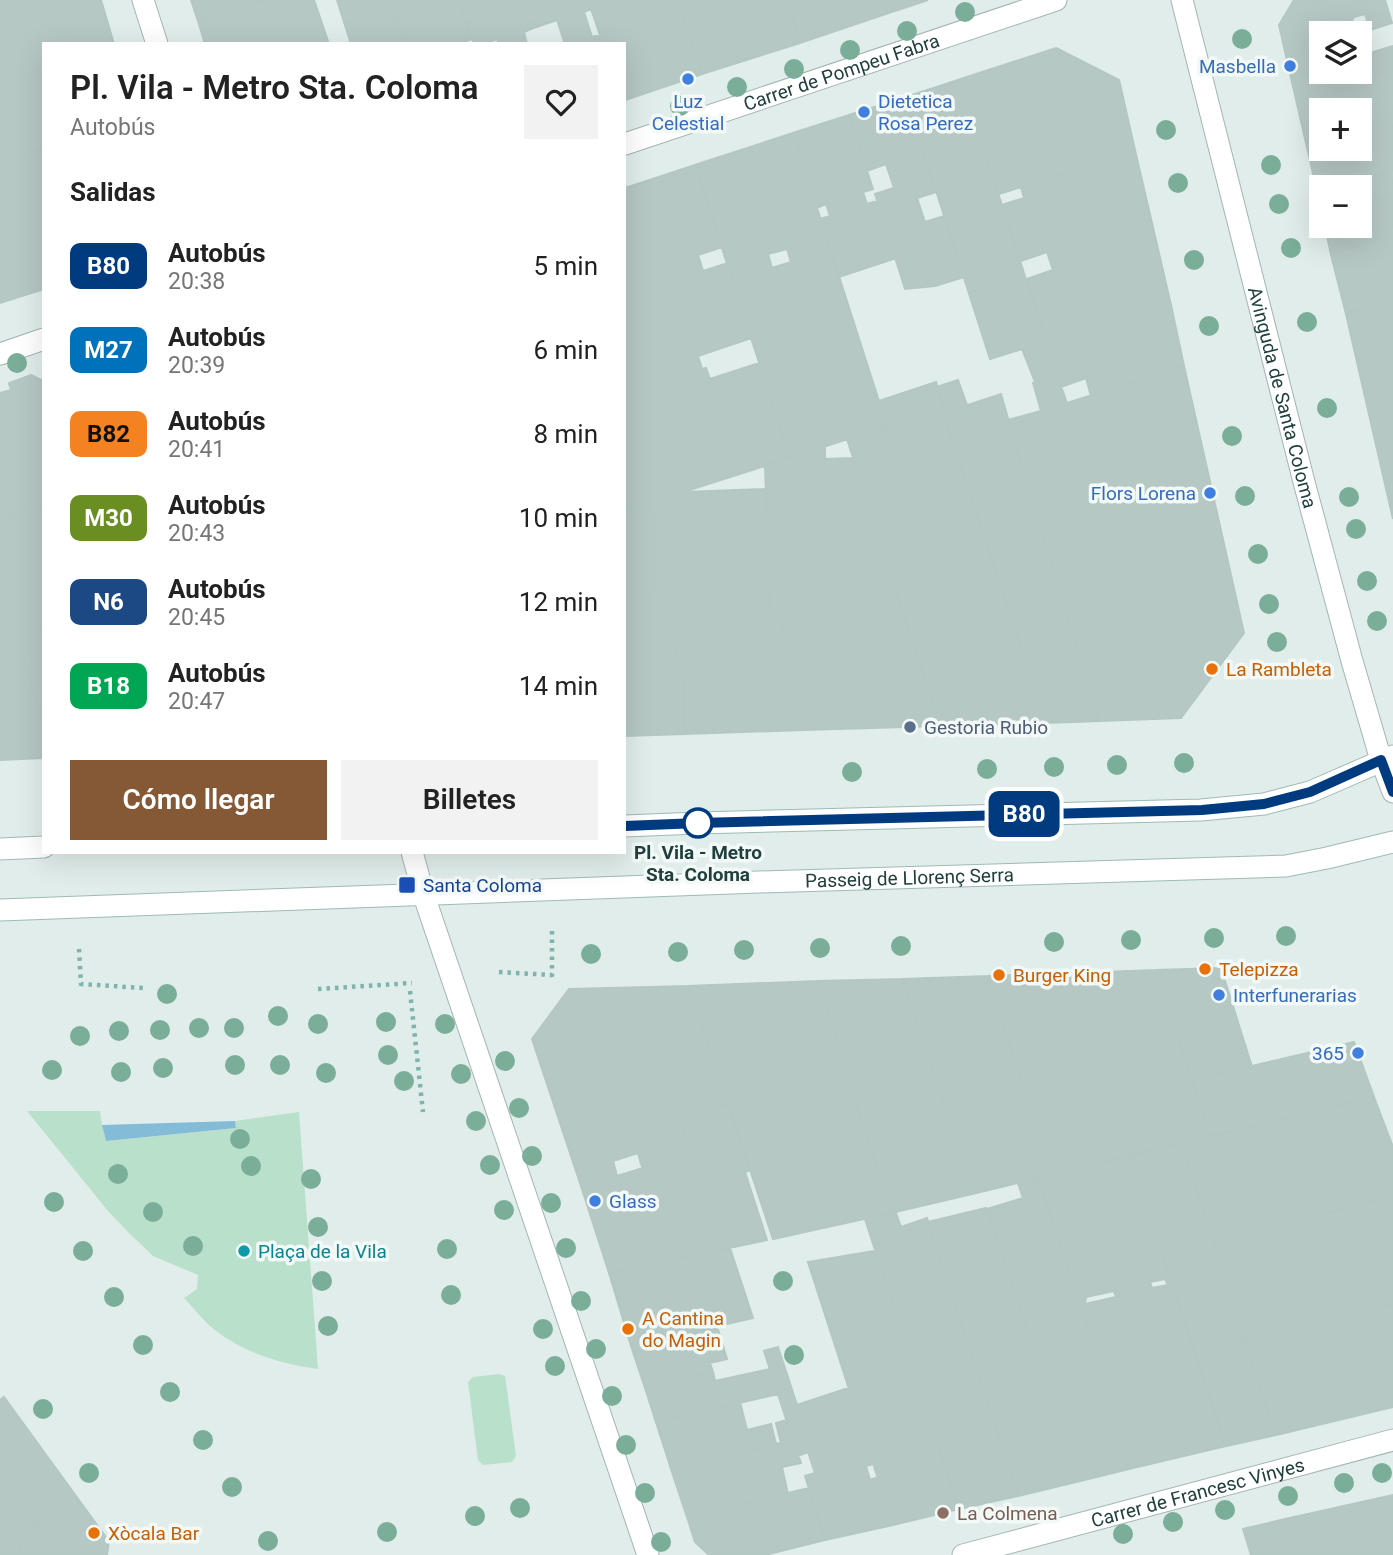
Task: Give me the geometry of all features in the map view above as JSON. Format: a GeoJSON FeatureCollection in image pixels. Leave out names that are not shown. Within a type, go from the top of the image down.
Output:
{"type":"FeatureCollection","features":[{"type":"Feature","properties":{"kind":"street"},"geometry":{"type":"LineString","coordinates":[[143,0],[156,42]]}},
{"type":"Feature","properties":{"kind":"street","name":"Carrer de Pompeu Fabra"},"geometry":{"type":"LineString","coordinates":[[626,144],[1056,0]]}},
{"type":"Feature","properties":{"kind":"street","name":"Avinguda de Santa Coloma"},"geometry":{"type":"LineString","coordinates":[[1182,0],[1304,482],[1352,661],[1387,758],[1393,792]]}},
{"type":"Feature","properties":{"kind":"street"},"geometry":{"type":"LineString","coordinates":[[0,354],[42,341]]}},
{"type":"Feature","properties":{"kind":"street"},"geometry":{"type":"LineString","coordinates":[[626,826],[1202,810],[1264,804],[1310,792],[1387,758]]}},
{"type":"Feature","properties":{"kind":"street","name":"Passeig de Llorenç Serra"},"geometry":{"type":"LineString","coordinates":[[424,896],[759,882],[1286,866],[1327,859],[1393,842]]}},
{"type":"Feature","properties":{"kind":"street"},"geometry":{"type":"LineString","coordinates":[[0,849],[42,847]]}},
{"type":"Feature","properties":{"kind":"street"},"geometry":{"type":"LineString","coordinates":[[413,854],[424,896],[649,1555]]}},
{"type":"Feature","properties":{"kind":"street"},"geometry":{"type":"LineString","coordinates":[[0,910],[424,896]]}},
{"type":"Feature","properties":{"kind":"street","name":"Carrer de Francesc Vinyes"},"geometry":{"type":"LineString","coordinates":[[963,1555],[1393,1440]]}},
{"type":"Feature","properties":{"kind":"path"},"geometry":{"type":"LineString","coordinates":[[499,972],[552,975]]}},
{"type":"Feature","properties":{"kind":"path"},"geometry":{"type":"LineString","coordinates":[[318,989],[453,980]]}},
{"type":"Feature","properties":{"kind":"path"},"geometry":{"type":"LineString","coordinates":[[81,984],[142,988]]}},
{"type":"Feature","properties":{"kind":"path"},"geometry":{"type":"LineString","coordinates":[[412,1006],[423,1112]]}},
{"type":"Feature","properties":{"kind":"green space"},"geometry":{"type":"Polygon","coordinates":[[[27,1111],[100,1111],[106,1141],[236,1128],[235,1121],[299,1112],[318,1369],[277,1361],[251,1351],[226,1338],[211,1326],[184,1298],[197,1289],[198,1275],[153,1256],[108,1211],[27,1111]]]}},
{"type":"Feature","properties":{"kind":"green space"},"geometry":{"type":"Polygon","coordinates":[[[499,1374],[505,1376],[516,1456],[512,1462],[483,1465],[478,1460],[468,1382],[473,1377],[499,1374]]]}},
{"type":"Feature","properties":{"kind":"water"},"geometry":{"type":"Polygon","coordinates":[[[235,1121],[236,1128],[106,1141],[102,1125],[235,1121]]]}},
{"type":"Feature","properties":{"kind":"building"},"geometry":{"type":"Polygon","coordinates":[[[0,0],[92,0],[0,30],[0,0]]]}},
{"type":"Feature","properties":{"kind":"building"},"geometry":{"type":"Polygon","coordinates":[[[92,0],[101,0],[113,42],[42,42],[42,70],[0,83],[0,30],[92,0]]]}},
{"type":"Feature","properties":{"kind":"building"},"geometry":{"type":"Polygon","coordinates":[[[191,0],[264,0],[198,21],[191,0]]]}},
{"type":"Feature","properties":{"kind":"building"},"geometry":{"type":"Polygon","coordinates":[[[264,0],[314,0],[328,42],[204,42],[198,21],[264,0]]]}},
{"type":"Feature","properties":{"kind":"building"},"geometry":{"type":"Polygon","coordinates":[[[337,0],[391,0],[404,42],[350,42],[337,0]]]}},
{"type":"Feature","properties":{"kind":"building"},"geometry":{"type":"Polygon","coordinates":[[[391,0],[459,0],[472,39],[463,42],[404,42],[391,0]]]}},
{"type":"Feature","properties":{"kind":"building"},"geometry":{"type":"Polygon","coordinates":[[[459,0],[522,0],[531,29],[524,32],[526,42],[498,42],[497,39],[473,42],[459,0]]]}},
{"type":"Feature","properties":{"kind":"building"},"geometry":{"type":"Polygon","coordinates":[[[522,0],[588,0],[591,9],[584,12],[592,37],[600,35],[602,42],[564,42],[557,20],[531,29],[522,0]]]}},
{"type":"Feature","properties":{"kind":"building"},"geometry":{"type":"Polygon","coordinates":[[[588,0],[678,0],[702,74],[626,100],[626,42],[602,42],[588,0]]]}},
{"type":"Feature","properties":{"kind":"building"},"geometry":{"type":"Polygon","coordinates":[[[678,0],[786,0],[800,43],[702,74],[678,0]]]}},
{"type":"Feature","properties":{"kind":"building"},"geometry":{"type":"Polygon","coordinates":[[[786,0],[894,0],[898,10],[800,43],[786,0]]]}},
{"type":"Feature","properties":{"kind":"building"},"geometry":{"type":"Polygon","coordinates":[[[894,0],[928,0],[898,10],[894,0]]]}},
{"type":"Feature","properties":{"kind":"building"},"geometry":{"type":"Polygon","coordinates":[[[1294,0],[1385,0],[1392,23],[1372,29],[1372,21],[1367,21],[1365,14],[1354,17],[1352,21],[1309,21],[1309,72],[1291,78],[1279,25],[1294,0]]]}},
{"type":"Feature","properties":{"kind":"building"},"geometry":{"type":"Polygon","coordinates":[[[1393,46],[1393,171],[1372,178],[1372,175],[1313,175],[1310,161],[1372,161],[1372,98],[1309,98],[1309,156],[1291,78],[1309,72],[1309,84],[1372,84],[1372,52],[1393,46]]]}},
{"type":"Feature","properties":{"kind":"building"},"geometry":{"type":"Polygon","coordinates":[[[1056,48],[1119,80],[1135,150],[999,194],[961,79],[1056,48]]]}},
{"type":"Feature","properties":{"kind":"building"},"geometry":{"type":"Polygon","coordinates":[[[42,70],[42,150],[0,163],[0,83],[42,70]]]}},
{"type":"Feature","properties":{"kind":"building"},"geometry":{"type":"Polygon","coordinates":[[[961,79],[1057,375],[1035,382],[1022,349],[990,359],[906,97],[961,79]]]}},
{"type":"Feature","properties":{"kind":"building"},"geometry":{"type":"Polygon","coordinates":[[[906,97],[936,192],[917,198],[925,222],[944,216],[964,277],[935,286],[905,289],[875,194],[894,188],[886,164],[867,171],[849,115],[906,97]]]}},
{"type":"Feature","properties":{"kind":"building"},"geometry":{"type":"Polygon","coordinates":[[[849,115],[873,189],[863,192],[867,204],[877,201],[896,258],[839,277],[820,219],[830,216],[826,204],[817,208],[793,133],[849,115]]]}},
{"type":"Feature","properties":{"kind":"building"},"geometry":{"type":"Polygon","coordinates":[[[793,133],[887,426],[790,458],[695,165],[793,133]],[[787,249],[768,254],[772,268],[791,262],[787,249]]]}},
{"type":"Feature","properties":{"kind":"building"},"geometry":{"type":"Polygon","coordinates":[[[42,150],[42,290],[0,303],[0,163],[42,150]]]}},
{"type":"Feature","properties":{"kind":"building"},"geometry":{"type":"Polygon","coordinates":[[[1135,150],[1171,305],[1048,346],[1027,279],[1053,270],[1047,252],[1021,261],[1002,205],[1024,198],[1021,187],[1135,150]]]}},
{"type":"Feature","properties":{"kind":"building"},"geometry":{"type":"Polygon","coordinates":[[[695,165],[722,247],[698,255],[703,271],[728,263],[751,338],[698,356],[702,369],[706,368],[710,379],[759,363],[790,458],[627,510],[626,507],[626,188],[695,165]]]}},
{"type":"Feature","properties":{"kind":"building"},"geometry":{"type":"Polygon","coordinates":[[[1393,171],[1393,234],[1331,255],[1327,238],[1372,238],[1372,178],[1393,171]]]}},
{"type":"Feature","properties":{"kind":"building"},"geometry":{"type":"Polygon","coordinates":[[[1392,234],[1393,300],[1346,314],[1331,255],[1392,234]]]}},
{"type":"Feature","properties":{"kind":"building"},"geometry":{"type":"Polygon","coordinates":[[[1393,300],[1393,519],[1346,314],[1393,300]]]}},
{"type":"Feature","properties":{"kind":"building"},"geometry":{"type":"Polygon","coordinates":[[[1171,305],[1184,366],[1091,396],[1086,378],[1061,387],[1048,346],[1171,305]]]}},
{"type":"Feature","properties":{"kind":"building"},"geometry":{"type":"Polygon","coordinates":[[[1184,366],[1244,633],[1181,718],[1099,721],[1008,420],[1041,411],[1033,383],[1057,375],[1067,403],[1184,366]]]}},
{"type":"Feature","properties":{"kind":"building"},"geometry":{"type":"Polygon","coordinates":[[[31,375],[42,383],[42,506],[0,518],[0,393],[11,390],[9,383],[31,375]]]}},
{"type":"Feature","properties":{"kind":"building"},"geometry":{"type":"Polygon","coordinates":[[[958,380],[967,405],[945,412],[937,387],[958,380]]]}},
{"type":"Feature","properties":{"kind":"building"},"geometry":{"type":"Polygon","coordinates":[[[936,382],[945,412],[889,431],[879,401],[936,382]]]}},
{"type":"Feature","properties":{"kind":"building"},"geometry":{"type":"Polygon","coordinates":[[[1001,394],[1099,721],[1045,723],[944,413],[1001,394]]]}},
{"type":"Feature","properties":{"kind":"building"},"geometry":{"type":"Polygon","coordinates":[[[944,413],[1045,723],[940,726],[847,439],[887,426],[889,431],[944,413]]]}},
{"type":"Feature","properties":{"kind":"building"},"geometry":{"type":"Polygon","coordinates":[[[825,446],[825,459],[853,458],[940,726],[803,730],[802,664],[793,664],[792,639],[783,639],[782,612],[770,612],[765,465],[825,446]]]}},
{"type":"Feature","properties":{"kind":"building"},"geometry":{"type":"Polygon","coordinates":[[[766,489],[770,612],[782,612],[783,639],[792,639],[793,664],[802,664],[803,730],[685,734],[683,668],[677,668],[676,642],[666,642],[665,616],[657,616],[653,501],[683,492],[766,489]]]}},
{"type":"Feature","properties":{"kind":"building"},"geometry":{"type":"Polygon","coordinates":[[[653,501],[657,616],[665,616],[666,642],[676,642],[677,668],[683,668],[685,734],[626,736],[626,510],[653,501]]]}},
{"type":"Feature","properties":{"kind":"building"},"geometry":{"type":"Polygon","coordinates":[[[42,506],[42,630],[0,644],[0,518],[42,506]]]}},
{"type":"Feature","properties":{"kind":"building"},"geometry":{"type":"Polygon","coordinates":[[[42,630],[42,717],[16,639],[42,630]]]}},
{"type":"Feature","properties":{"kind":"building"},"geometry":{"type":"Polygon","coordinates":[[[16,639],[42,717],[42,758],[0,760],[0,644],[16,639]]]}},
{"type":"Feature","properties":{"kind":"building"},"geometry":{"type":"Polygon","coordinates":[[[1221,968],[1252,1067],[1192,1080],[1157,970],[1221,968]]]}},
{"type":"Feature","properties":{"kind":"building"},"geometry":{"type":"Polygon","coordinates":[[[1157,970],[1210,1136],[1051,1175],[988,976],[1157,970]]]}},
{"type":"Feature","properties":{"kind":"building"},"geometry":{"type":"Polygon","coordinates":[[[988,976],[1051,1175],[972,1194],[903,979],[988,976]]]}},
{"type":"Feature","properties":{"kind":"building"},"geometry":{"type":"Polygon","coordinates":[[[903,979],[972,1194],[891,1213],[818,981],[903,979]]]}},
{"type":"Feature","properties":{"kind":"building"},"geometry":{"type":"Polygon","coordinates":[[[818,981],[891,1213],[773,1239],[689,986],[818,981]]]}},
{"type":"Feature","properties":{"kind":"building"},"geometry":{"type":"Polygon","coordinates":[[[689,986],[728,1104],[680,1120],[689,1148],[641,1164],[638,1153],[613,1161],[616,1172],[580,1183],[532,1039],[569,989],[689,986]]]}},
{"type":"Feature","properties":{"kind":"building"},"geometry":{"type":"Polygon","coordinates":[[[1354,1042],[1374,1097],[1210,1136],[1192,1080],[1354,1042]]]}},
{"type":"Feature","properties":{"kind":"building"},"geometry":{"type":"Polygon","coordinates":[[[1374,1097],[1393,1147],[1393,1197],[1213,1241],[1181,1144],[1374,1097]]]}},
{"type":"Feature","properties":{"kind":"building"},"geometry":{"type":"Polygon","coordinates":[[[728,1104],[751,1170],[745,1172],[767,1240],[609,1273],[580,1183],[616,1172],[617,1176],[643,1168],[641,1164],[689,1148],[680,1120],[728,1104]]]}},
{"type":"Feature","properties":{"kind":"building"},"geometry":{"type":"Polygon","coordinates":[[[1181,1144],[1276,1435],[1226,1446],[1217,1422],[1131,1156],[1181,1144]]]}},
{"type":"Feature","properties":{"kind":"building"},"geometry":{"type":"Polygon","coordinates":[[[1131,1156],[1226,1446],[1133,1468],[1038,1178],[1131,1156]],[[1165,1279],[1150,1282],[1152,1288],[1168,1285],[1165,1279]],[[1114,1291],[1086,1297],[1085,1304],[1116,1297],[1114,1291]]]}},
{"type":"Feature","properties":{"kind":"building"},"geometry":{"type":"Polygon","coordinates":[[[1038,1178],[1133,1468],[1076,1482],[987,1209],[1023,1198],[1018,1183],[1038,1178]]]}},
{"type":"Feature","properties":{"kind":"building"},"geometry":{"type":"Polygon","coordinates":[[[1393,1197],[1393,1304],[1244,1338],[1213,1241],[1393,1197]]]}},
{"type":"Feature","properties":{"kind":"building"},"geometry":{"type":"Polygon","coordinates":[[[986,1208],[1076,1482],[1018,1496],[928,1222],[986,1208]]]}},
{"type":"Feature","properties":{"kind":"building"},"geometry":{"type":"Polygon","coordinates":[[[896,1213],[901,1227],[927,1218],[1018,1496],[959,1509],[865,1219],[896,1213]]]}},
{"type":"Feature","properties":{"kind":"building"},"geometry":{"type":"Polygon","coordinates":[[[730,1248],[753,1318],[631,1346],[609,1273],[730,1248]]]}},
{"type":"Feature","properties":{"kind":"building"},"geometry":{"type":"Polygon","coordinates":[[[875,1251],[959,1509],[893,1525],[808,1262],[875,1251]]]}},
{"type":"Feature","properties":{"kind":"building"},"geometry":{"type":"Polygon","coordinates":[[[1393,1304],[1393,1407],[1276,1435],[1244,1338],[1393,1304]]]}},
{"type":"Feature","properties":{"kind":"building"},"geometry":{"type":"Polygon","coordinates":[[[717,1326],[727,1359],[710,1363],[713,1372],[645,1388],[631,1346],[717,1326]]]}},
{"type":"Feature","properties":{"kind":"building"},"geometry":{"type":"Polygon","coordinates":[[[778,1347],[797,1405],[848,1388],[873,1464],[866,1466],[870,1480],[878,1477],[893,1525],[825,1540],[805,1476],[815,1473],[808,1452],[798,1456],[764,1351],[778,1347]]]}},
{"type":"Feature","properties":{"kind":"building"},"geometry":{"type":"Polygon","coordinates":[[[770,1369],[778,1394],[656,1422],[645,1388],[713,1372],[715,1381],[770,1369]]]}},
{"type":"Feature","properties":{"kind":"building"},"geometry":{"type":"Polygon","coordinates":[[[4,1397],[97,1525],[58,1552],[0,1474],[0,1400],[4,1397]]]}},
{"type":"Feature","properties":{"kind":"building"},"geometry":{"type":"Polygon","coordinates":[[[740,1402],[747,1430],[771,1424],[776,1444],[671,1469],[656,1422],[740,1402]]]}},
{"type":"Feature","properties":{"kind":"building"},"geometry":{"type":"Polygon","coordinates":[[[787,1420],[793,1440],[781,1443],[776,1423],[787,1420]]]}},
{"type":"Feature","properties":{"kind":"building"},"geometry":{"type":"Polygon","coordinates":[[[793,1440],[801,1463],[782,1467],[788,1494],[687,1517],[671,1469],[793,1440]]]}},
{"type":"Feature","properties":{"kind":"building"},"geometry":{"type":"Polygon","coordinates":[[[0,1474],[32,1519],[16,1555],[0,1555],[0,1474]]]}},
{"type":"Feature","properties":{"kind":"building"},"geometry":{"type":"Polygon","coordinates":[[[809,1488],[825,1540],[765,1555],[709,1555],[695,1542],[687,1517],[809,1488]]]}},
{"type":"Feature","properties":{"kind":"building"},"geometry":{"type":"Polygon","coordinates":[[[1393,1495],[1393,1555],[1294,1555],[1294,1517],[1393,1495]]]}},
{"type":"Feature","properties":{"kind":"building"},"geometry":{"type":"Polygon","coordinates":[[[1294,1517],[1294,1555],[1251,1555],[1243,1529],[1294,1517]]]}},
{"type":"Feature","properties":{"kind":"building","name":"Xòcala Bar"},"geometry":{"type":"Polygon","coordinates":[[[32,1519],[58,1552],[97,1525],[109,1541],[107,1555],[16,1555],[32,1519]]]}},
{"type":"Feature","properties":{"kind":"bus line","name":"B80"},"geometry":{"type":"LineString","coordinates":[[626,826],[1202,810],[1264,804],[1310,792],[1381,760],[1393,792]]}},
{"type":"Feature","properties":{"kind":"place","name":"Masbella"},"geometry":{"type":"Point","coordinates":[1290,66]}},
{"type":"Feature","properties":{"kind":"place","name":"Luz Celestial"},"geometry":{"type":"Point","coordinates":[688,79]}},
{"type":"Feature","properties":{"kind":"place","name":"Dietetica Rosa Perez"},"geometry":{"type":"Point","coordinates":[864,112]}},
{"type":"Feature","properties":{"kind":"place","name":"Flors Lorena"},"geometry":{"type":"Point","coordinates":[1210,493]}},
{"type":"Feature","properties":{"kind":"place","name":"La Rambleta"},"geometry":{"type":"Point","coordinates":[1212,669]}},
{"type":"Feature","properties":{"kind":"place","name":"Gestoria Rubio"},"geometry":{"type":"Point","coordinates":[910,727]}},
{"type":"Feature","properties":{"kind":"place","name":"Pl. Vila - Metro Sta. Coloma"},"geometry":{"type":"Point","coordinates":[698,823]}},
{"type":"Feature","properties":{"kind":"place","name":"Santa Coloma"},"geometry":{"type":"Point","coordinates":[407,885]}},
{"type":"Feature","properties":{"kind":"place","name":"Telepizza"},"geometry":{"type":"Point","coordinates":[1205,969]}},
{"type":"Feature","properties":{"kind":"place","name":"Burger King"},"geometry":{"type":"Point","coordinates":[999,975]}},
{"type":"Feature","properties":{"kind":"place","name":"Interfunerarias"},"geometry":{"type":"Point","coordinates":[1219,995]}},
{"type":"Feature","properties":{"kind":"place","name":"365"},"geometry":{"type":"Point","coordinates":[1358,1053]}},
{"type":"Feature","properties":{"kind":"place","name":"Glass"},"geometry":{"type":"Point","coordinates":[595,1201]}},
{"type":"Feature","properties":{"kind":"place","name":"Plaça de la Vila"},"geometry":{"type":"Point","coordinates":[244,1251]}},
{"type":"Feature","properties":{"kind":"place","name":"A Cantina do Magin"},"geometry":{"type":"Point","coordinates":[628,1329]}},
{"type":"Feature","properties":{"kind":"place","name":"La Colmena"},"geometry":{"type":"Point","coordinates":[943,1513]}},
{"type":"Feature","properties":{"kind":"place","name":"Xòcala Bar"},"geometry":{"type":"Point","coordinates":[94,1533]}}]}
